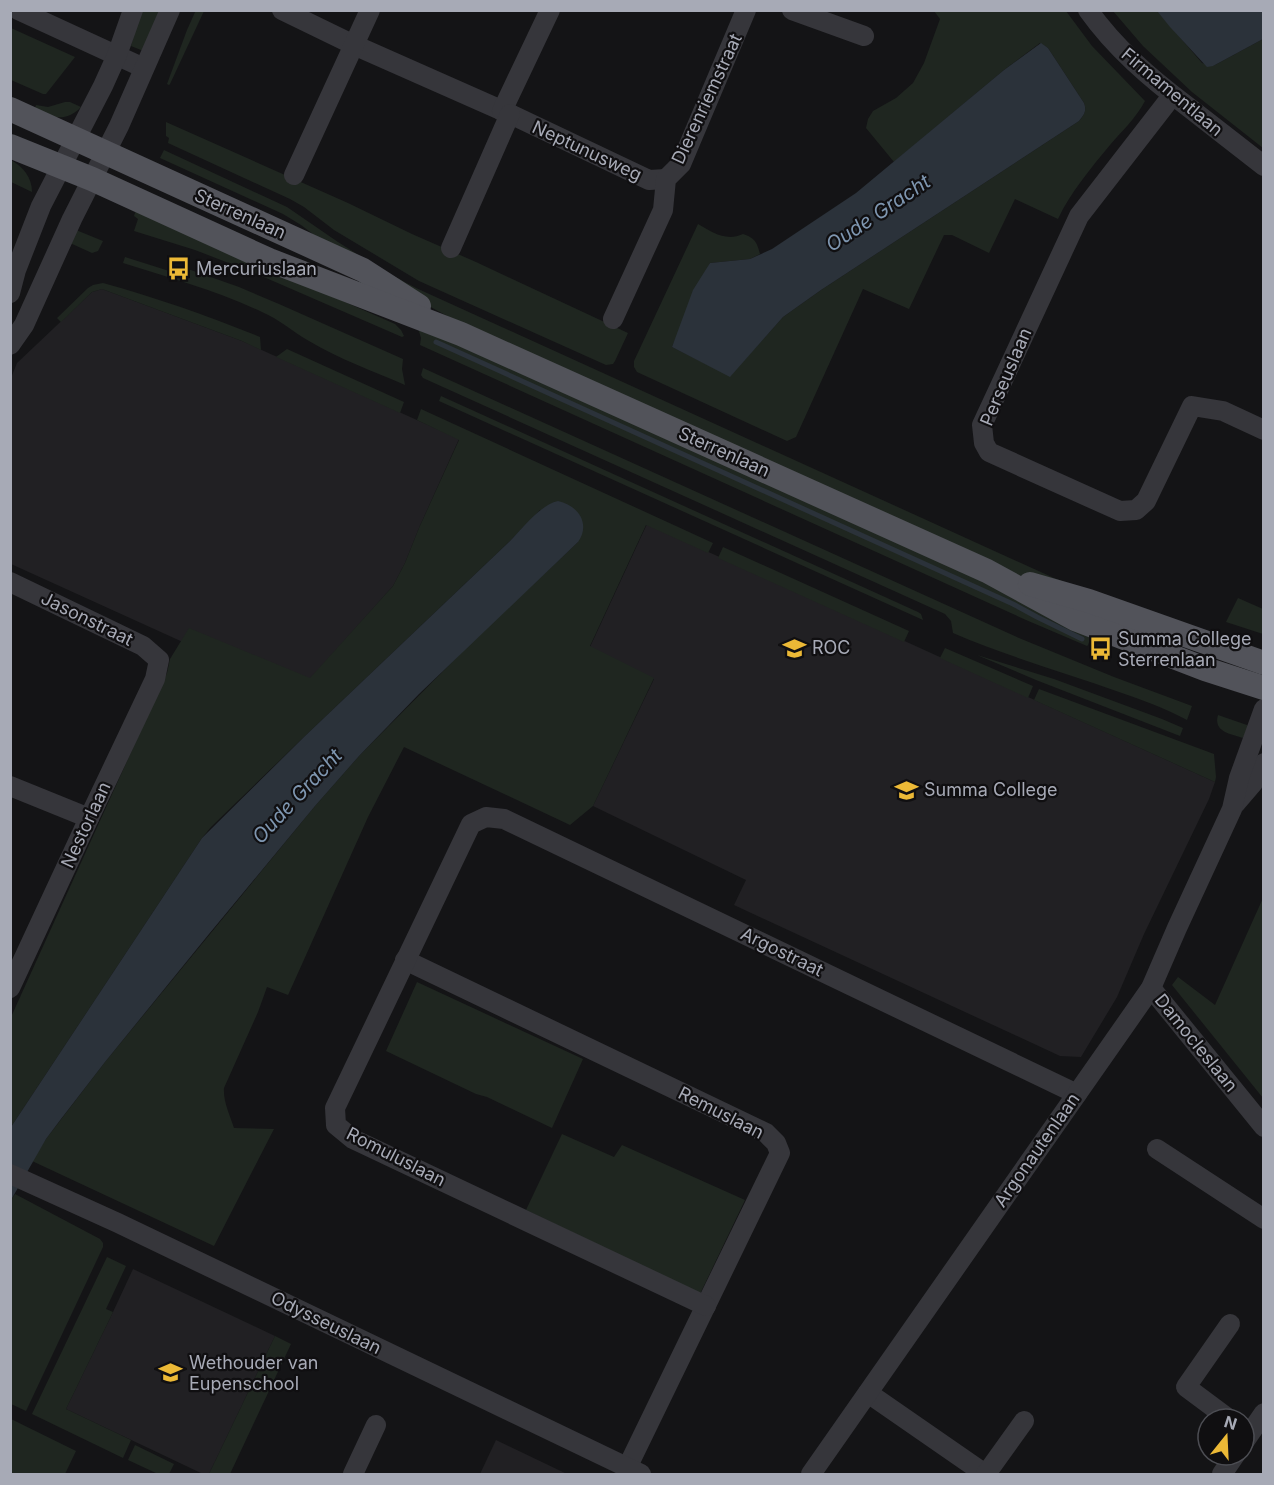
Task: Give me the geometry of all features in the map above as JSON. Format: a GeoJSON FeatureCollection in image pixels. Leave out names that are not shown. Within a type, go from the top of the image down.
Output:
{"type":"FeatureCollection","features":[{"type":"Feature","properties":{"kind":"main road","name":"Sterrenlaan"},"geometry":{"type":"LineString","coordinates":[[10,109],[363,270],[461,334]]}},
{"type":"Feature","properties":{"kind":"main road","name":"Sterrenlaan"},"geometry":{"type":"LineString","coordinates":[[10,146],[61,166],[269,260],[461,334],[987,571],[1075,619],[1205,669],[1263,688]]}},
{"type":"Feature","properties":{"kind":"main road","name":"Sterrenlaan"},"geometry":{"type":"LineString","coordinates":[[987,571],[1089,601],[1263,663]]}},
{"type":"Feature","properties":{"kind":"street"},"geometry":{"type":"LineString","coordinates":[[18,10],[144,68]]}},
{"type":"Feature","properties":{"kind":"street"},"geometry":{"type":"LineString","coordinates":[[10,293],[16,270],[41,206],[103,86],[133,10]]}},
{"type":"Feature","properties":{"kind":"street"},"geometry":{"type":"LineString","coordinates":[[10,345],[24,325],[72,219],[119,126],[170,10]]}},
{"type":"Feature","properties":{"kind":"street","name":"Neptunusweg"},"geometry":{"type":"LineString","coordinates":[[282,10],[649,180],[666,179]]}},
{"type":"Feature","properties":{"kind":"street"},"geometry":{"type":"LineString","coordinates":[[294,175],[370,10]]}},
{"type":"Feature","properties":{"kind":"street","name":"Neptunusweg"},"geometry":{"type":"LineString","coordinates":[[451,248],[550,10]]}},
{"type":"Feature","properties":{"kind":"street","name":"Dierenriemstraat"},"geometry":{"type":"LineString","coordinates":[[613,319],[663,210],[666,179],[681,164],[746,10]]}},
{"type":"Feature","properties":{"kind":"street"},"geometry":{"type":"LineString","coordinates":[[792,10],[864,36]]}},
{"type":"Feature","properties":{"kind":"street","name":"Firmamentlaan"},"geometry":{"type":"LineString","coordinates":[[1088,10],[1100,27],[1136,66],[1263,166]]}},
{"type":"Feature","properties":{"kind":"street","name":"Perseuslaan"},"geometry":{"type":"LineString","coordinates":[[1172,96],[1079,216],[982,425],[984,443],[989,452],[1119,512],[1136,510],[1146,501],[1191,406],[1224,411],[1263,430]]}},
{"type":"Feature","properties":{"kind":"street","name":"Jasonstraat"},"geometry":{"type":"LineString","coordinates":[[10,582],[143,646],[159,660]]}},
{"type":"Feature","properties":{"kind":"street","name":"Nestorlaan"},"geometry":{"type":"LineString","coordinates":[[12,983],[155,679],[159,660]]}},
{"type":"Feature","properties":{"kind":"street","name":"Argonautenlaan"},"geometry":{"type":"LineString","coordinates":[[812,1474],[1151,988],[1232,808],[1239,778],[1263,709]]}},
{"type":"Feature","properties":{"kind":"street","name":"Argonautenlaan"},"geometry":{"type":"LineString","coordinates":[[1232,808],[1253,783],[1263,763]]}},
{"type":"Feature","properties":{"kind":"street"},"geometry":{"type":"LineString","coordinates":[[10,786],[89,818]]}},
{"type":"Feature","properties":{"kind":"street","name":"Romuluslaan"},"geometry":{"type":"LineString","coordinates":[[486,817],[471,824],[335,1108],[336,1125],[353,1139],[706,1306]]}},
{"type":"Feature","properties":{"kind":"street","name":"Argostraat"},"geometry":{"type":"LineString","coordinates":[[486,817],[504,819],[1077,1094]]}},
{"type":"Feature","properties":{"kind":"street","name":"Remuslaan"},"geometry":{"type":"LineString","coordinates":[[405,960],[766,1133],[776,1143],[780,1153],[706,1306],[634,1471]]}},
{"type":"Feature","properties":{"kind":"street","name":"Damocleslaan"},"geometry":{"type":"LineString","coordinates":[[1151,988],[1263,1127]]}},
{"type":"Feature","properties":{"kind":"street"},"geometry":{"type":"LineString","coordinates":[[1157,1149],[1263,1219]]}},
{"type":"Feature","properties":{"kind":"street","name":"Odysseuslaan"},"geometry":{"type":"LineString","coordinates":[[10,1174],[128,1228],[634,1471]]}},
{"type":"Feature","properties":{"kind":"street"},"geometry":{"type":"LineString","coordinates":[[1213,1407],[1186,1387],[1230,1324]]}},
{"type":"Feature","properties":{"kind":"street"},"geometry":{"type":"LineString","coordinates":[[868,1393],[985,1474],[1024,1421]]}},
{"type":"Feature","properties":{"kind":"street"},"geometry":{"type":"LineString","coordinates":[[353,1474],[376,1425]]}},
{"type":"Feature","properties":{"kind":"shaded area"},"geometry":{"type":"Polygon","coordinates":[[[196,10],[204,11],[169,85],[167,84],[196,10]]]}},
{"type":"Feature","properties":{"kind":"shaded area"},"geometry":{"type":"Polygon","coordinates":[[[140,11],[165,11],[146,52],[131,46],[140,11]]]}},
{"type":"Feature","properties":{"kind":"shaded area"},"geometry":{"type":"Polygon","coordinates":[[[934,11],[1066,11],[1092,46],[1145,101],[1133,119],[1081,181],[1058,219],[1015,199],[989,253],[952,235],[944,235],[909,309],[863,289],[796,437],[787,441],[637,372],[634,361],[698,224],[725,236],[743,234],[755,241],[760,254],[750,259],[710,263],[672,347],[730,376],[783,317],[1082,117],[1085,111],[1084,103],[1048,48],[1040,43],[1004,70],[894,162],[866,128],[868,119],[873,111],[896,98],[913,83],[924,63],[940,19],[934,11]]]}},
{"type":"Feature","properties":{"kind":"shaded area"},"geometry":{"type":"Polygon","coordinates":[[[1113,11],[1157,11],[1202,63],[1213,66],[1263,39],[1263,148],[1192,92],[1143,46],[1113,11]]]}},
{"type":"Feature","properties":{"kind":"shaded area"},"geometry":{"type":"Polygon","coordinates":[[[11,28],[75,57],[46,94],[11,80],[11,28]]]}},
{"type":"Feature","properties":{"kind":"shaded area"},"geometry":{"type":"Polygon","coordinates":[[[65,102],[81,107],[64,117],[53,117],[34,111],[36,105],[48,107],[65,102]]]}},
{"type":"Feature","properties":{"kind":"shaded area"},"geometry":{"type":"Polygon","coordinates":[[[166,122],[348,203],[628,333],[615,361],[613,364],[606,365],[419,281],[334,230],[290,199],[168,143],[166,122]]]}},
{"type":"Feature","properties":{"kind":"shaded area"},"geometry":{"type":"Polygon","coordinates":[[[164,150],[287,207],[384,271],[416,288],[1075,586],[1026,578],[1008,571],[449,317],[326,244],[283,214],[160,158],[164,150]]]}},
{"type":"Feature","properties":{"kind":"shaded area"},"geometry":{"type":"Polygon","coordinates":[[[11,160],[26,173],[32,192],[11,182],[11,160]]]}},
{"type":"Feature","properties":{"kind":"shaded area"},"geometry":{"type":"Polygon","coordinates":[[[136,210],[395,324],[404,336],[252,272],[195,250],[134,231],[138,219],[134,216],[136,210]]]}},
{"type":"Feature","properties":{"kind":"shaded area"},"geometry":{"type":"Polygon","coordinates":[[[76,230],[103,241],[98,251],[92,253],[70,243],[76,230]]]}},
{"type":"Feature","properties":{"kind":"shaded area"},"geometry":{"type":"Polygon","coordinates":[[[125,257],[185,276],[188,269],[239,287],[403,359],[405,385],[332,354],[274,318],[245,304],[123,263],[125,257]]]}},
{"type":"Feature","properties":{"kind":"shaded area"},"geometry":{"type":"Polygon","coordinates":[[[103,283],[183,308],[260,337],[261,350],[102,289],[92,292],[61,322],[57,318],[88,288],[103,283]]]}},
{"type":"Feature","properties":{"kind":"shaded area"},"geometry":{"type":"Polygon","coordinates":[[[102,289],[242,341],[459,439],[393,586],[310,679],[262,678],[11,564],[11,378],[17,363],[92,292],[102,289]]]}},
{"type":"Feature","properties":{"kind":"shaded area"},"geometry":{"type":"Polygon","coordinates":[[[417,325],[1017,596],[1091,637],[1088,645],[1026,620],[420,345],[421,338],[417,325]]]}},
{"type":"Feature","properties":{"kind":"shaded area"},"geometry":{"type":"Polygon","coordinates":[[[287,349],[404,402],[400,413],[276,357],[287,349]]]}},
{"type":"Feature","properties":{"kind":"shaded area"},"geometry":{"type":"Polygon","coordinates":[[[423,368],[1019,638],[1192,706],[1187,720],[1145,701],[1014,657],[953,633],[951,621],[945,614],[423,378],[421,375],[423,368]]]}},
{"type":"Feature","properties":{"kind":"shaded area"},"geometry":{"type":"Polygon","coordinates":[[[441,396],[918,612],[923,620],[439,401],[441,396]]]}},
{"type":"Feature","properties":{"kind":"shaded area"},"geometry":{"type":"Polygon","coordinates":[[[421,409],[713,543],[708,553],[646,525],[590,646],[654,678],[593,806],[570,825],[404,747],[368,817],[288,995],[267,987],[224,1088],[234,1128],[274,1129],[214,1246],[32,1161],[105,1062],[315,806],[359,756],[470,644],[578,542],[540,510],[211,827],[11,1127],[11,1017],[167,673],[170,659],[189,628],[310,678],[393,586],[459,440],[417,420],[421,409]]]}},
{"type":"Feature","properties":{"kind":"shaded area","name":"Summa College"},"geometry":{"type":"Polygon","coordinates":[[[647,524],[1215,782],[1117,997],[1081,1057],[1060,1056],[734,905],[746,880],[593,806],[654,679],[590,647],[647,524]]]}},
{"type":"Feature","properties":{"kind":"shaded area"},"geometry":{"type":"Polygon","coordinates":[[[723,547],[909,631],[904,642],[718,558],[723,547]]]}},
{"type":"Feature","properties":{"kind":"shaded area"},"geometry":{"type":"Polygon","coordinates":[[[1238,598],[1263,609],[1263,634],[1226,622],[1238,598]]]}},
{"type":"Feature","properties":{"kind":"shaded area"},"geometry":{"type":"Polygon","coordinates":[[[945,648],[1033,686],[1028,698],[940,658],[945,648]]]}},
{"type":"Feature","properties":{"kind":"shaded area"},"geometry":{"type":"Polygon","coordinates":[[[977,655],[1054,679],[1162,719],[1183,728],[1180,736],[1036,680],[977,655]]]}},
{"type":"Feature","properties":{"kind":"shaded area"},"geometry":{"type":"Polygon","coordinates":[[[1039,689],[1214,754],[1215,782],[1034,700],[1039,689]]]}},
{"type":"Feature","properties":{"kind":"shaded area"},"geometry":{"type":"Polygon","coordinates":[[[1218,715],[1247,725],[1243,738],[1221,729],[1217,721],[1218,715]]]}},
{"type":"Feature","properties":{"kind":"shaded area"},"geometry":{"type":"Polygon","coordinates":[[[1263,898],[1263,1098],[1172,985],[1178,977],[1215,1005],[1263,898]]]}},
{"type":"Feature","properties":{"kind":"shaded area"},"geometry":{"type":"Polygon","coordinates":[[[417,982],[583,1059],[552,1128],[386,1051],[417,982]]]}},
{"type":"Feature","properties":{"kind":"shaded area"},"geometry":{"type":"Polygon","coordinates":[[[562,1134],[614,1157],[622,1145],[745,1200],[700,1294],[526,1210],[562,1134]]]}},
{"type":"Feature","properties":{"kind":"shaded area"},"geometry":{"type":"Polygon","coordinates":[[[15,1194],[100,1239],[103,1243],[26,1411],[11,1404],[10,1201],[15,1194]]]}},
{"type":"Feature","properties":{"kind":"shaded area"},"geometry":{"type":"Polygon","coordinates":[[[107,1257],[126,1266],[106,1309],[113,1312],[66,1409],[131,1440],[123,1458],[32,1414],[107,1257]]]}},
{"type":"Feature","properties":{"kind":"shaded area","name":"Wethouder van Eupenschool"},"geometry":{"type":"Polygon","coordinates":[[[133,1269],[275,1336],[209,1474],[203,1474],[66,1409],[133,1269]]]}},
{"type":"Feature","properties":{"kind":"shaded area"},"geometry":{"type":"Polygon","coordinates":[[[275,1336],[291,1344],[230,1474],[209,1474],[275,1336]]]}},
{"type":"Feature","properties":{"kind":"shaded area"},"geometry":{"type":"Polygon","coordinates":[[[11,1419],[76,1451],[65,1474],[11,1474],[11,1419]]]}},
{"type":"Feature","properties":{"kind":"shaded area"},"geometry":{"type":"Polygon","coordinates":[[[496,1440],[567,1474],[480,1474],[496,1440]]]}},
{"type":"Feature","properties":{"kind":"shaded area"},"geometry":{"type":"Polygon","coordinates":[[[135,1445],[174,1464],[169,1474],[158,1474],[128,1460],[135,1445]]]}},
{"type":"Feature","properties":{"kind":"water"},"geometry":{"type":"Polygon","coordinates":[[[1157,11],[1263,11],[1263,39],[1207,67],[1157,11]]]}},
{"type":"Feature","properties":{"kind":"water","name":"Oude Gracht"},"geometry":{"type":"Polygon","coordinates":[[[1041,43],[1048,48],[1084,103],[1084,113],[1079,121],[783,317],[730,377],[672,347],[693,290],[710,263],[750,259],[772,249],[856,193],[1004,70],[1041,43]]]}},
{"type":"Feature","properties":{"kind":"water","name":"Oude Gracht"},"geometry":{"type":"Polygon","coordinates":[[[558,501],[577,511],[583,522],[582,535],[578,542],[419,694],[315,806],[61,1119],[46,1139],[11,1200],[11,1127],[202,838],[532,518],[551,503],[558,501]]]}},
{"type":"Feature","properties":{"kind":"waterway"},"geometry":{"type":"LineString","coordinates":[[436,342],[1013,604],[1082,639]]}},
{"type":"Feature","properties":{"kind":"place","name":"Mercuriuslaan"},"geometry":{"type":"Point","coordinates":[178,269]}},
{"type":"Feature","properties":{"kind":"place","name":"ROC"},"geometry":{"type":"Point","coordinates":[794,648]}},
{"type":"Feature","properties":{"kind":"place","name":"Summa College Sterrenlaan"},"geometry":{"type":"Point","coordinates":[1100,649]}},
{"type":"Feature","properties":{"kind":"place","name":"Summa College"},"geometry":{"type":"Point","coordinates":[906,790]}},
{"type":"Feature","properties":{"kind":"place","name":"Wethouder van Eupenschool"},"geometry":{"type":"Point","coordinates":[171,1373]}}]}
